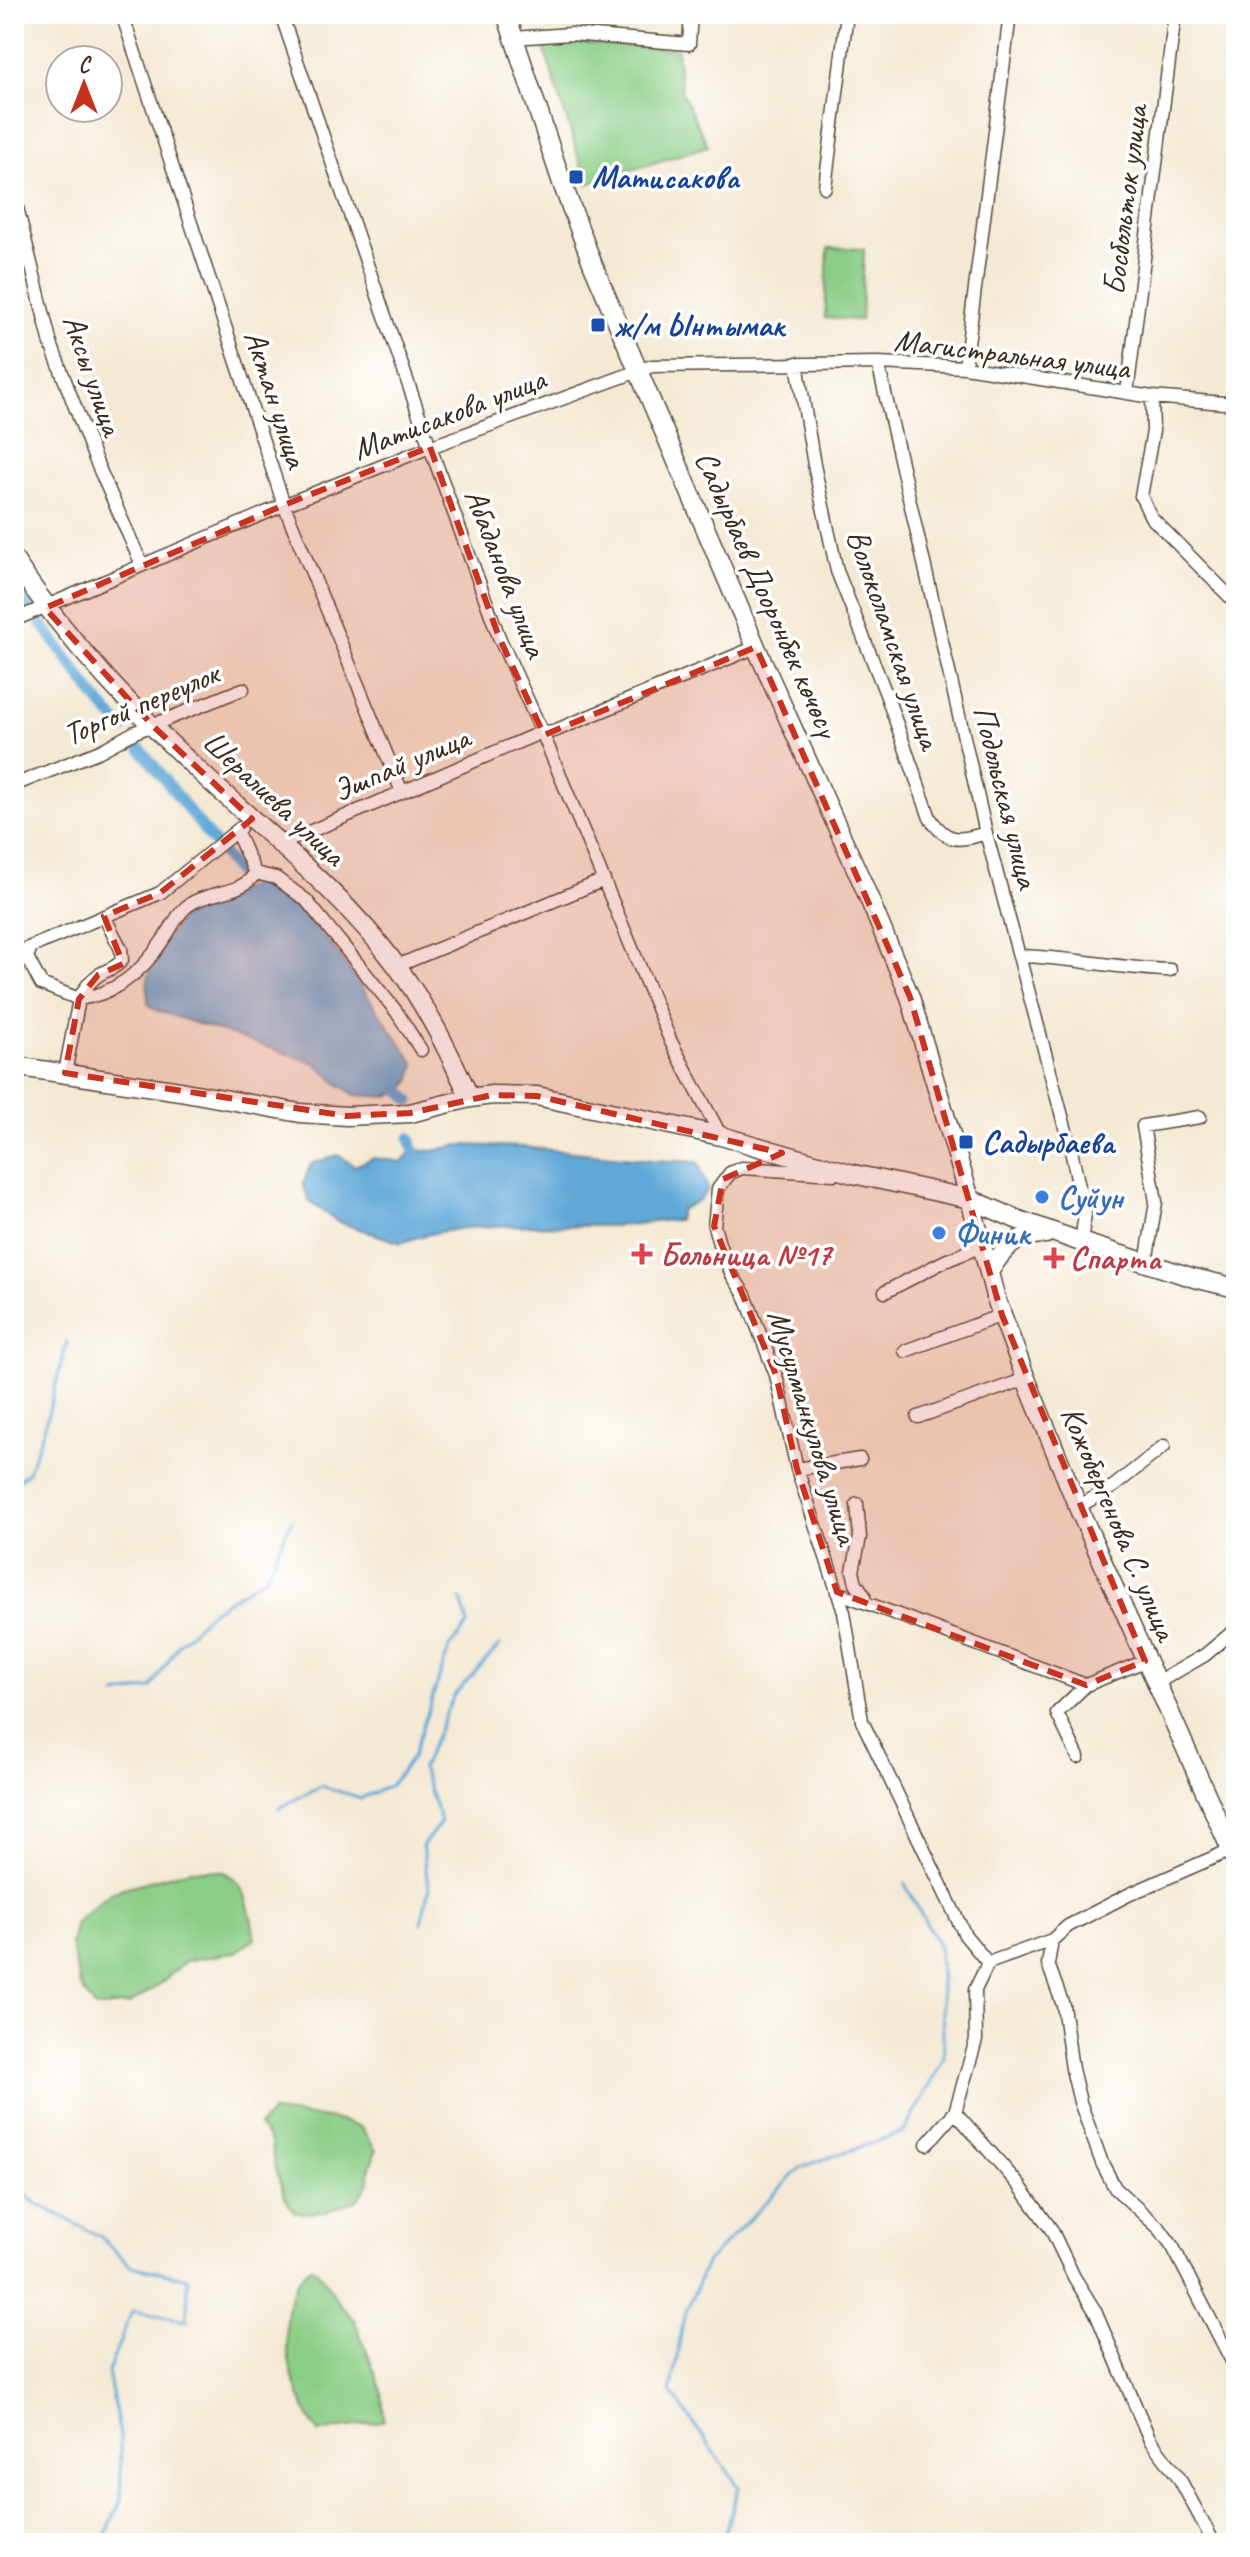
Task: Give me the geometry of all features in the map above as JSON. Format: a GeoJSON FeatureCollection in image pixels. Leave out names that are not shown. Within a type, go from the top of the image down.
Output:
{"type":"FeatureCollection","features":[{"type":"Feature","properties":{"kind":"main road","name":"Садырбаев Дооронбек көчөсү"},"geometry":{"type":"LineString","coordinates":[[506,14],[572,210],[756,647],[863,884],[910,997],[970,1199]]}},
{"type":"Feature","properties":{"kind":"main road","name":"Шералиева улица"},"geometry":{"type":"LineString","coordinates":[[14,560],[45,608],[86,657],[153,726],[339,899],[397,966],[440,1035],[470,1098]]}},
{"type":"Feature","properties":{"kind":"main road"},"geometry":{"type":"LineString","coordinates":[[14,1066],[300,1113],[347,1116],[410,1113],[470,1098],[511,1093],[537,1096],[721,1136],[853,1174],[970,1199],[1081,1242],[1236,1288]]}},
{"type":"Feature","properties":{"kind":"main road","name":"Кожобергенова С. улица"},"geometry":{"type":"LineString","coordinates":[[970,1199],[1002,1315],[1026,1379],[1155,1684],[1234,1853]]}},
{"type":"Feature","properties":{"kind":"main road"},"geometry":{"type":"LineString","coordinates":[[989,1272],[1004,1249],[1014,1241],[1025,1236],[1057,1233]]}},
{"type":"Feature","properties":{"kind":"street","name":"Актан улица"},"geometry":{"type":"LineString","coordinates":[[122,14],[284,505],[402,792]]}},
{"type":"Feature","properties":{"kind":"street","name":"Абаданова улица"},"geometry":{"type":"LineString","coordinates":[[281,14],[499,637],[542,732],[671,1042],[721,1136]]}},
{"type":"Feature","properties":{"kind":"street"},"geometry":{"type":"LineString","coordinates":[[513,38],[571,34],[689,44],[691,14]]}},
{"type":"Feature","properties":{"kind":"street"},"geometry":{"type":"LineString","coordinates":[[825,187],[847,14]]}},
{"type":"Feature","properties":{"kind":"street"},"geometry":{"type":"LineString","coordinates":[[965,367],[1010,14]]}},
{"type":"Feature","properties":{"kind":"street","name":"Босбольток улица"},"geometry":{"type":"LineString","coordinates":[[1127,393],[1175,14]]}},
{"type":"Feature","properties":{"kind":"street","name":"Аксы улица"},"geometry":{"type":"LineString","coordinates":[[14,195],[51,344],[95,459],[142,565]]}},
{"type":"Feature","properties":{"kind":"street","name":"Магистральная улица"},"geometry":{"type":"LineString","coordinates":[[638,370],[652,366],[797,363],[965,367],[1152,397],[1236,404]]}},
{"type":"Feature","properties":{"kind":"street","name":"Волоколамская улица"},"geometry":{"type":"LineString","coordinates":[[797,363],[814,465],[837,571],[886,694],[930,818],[947,837],[958,839],[986,833]]}},
{"type":"Feature","properties":{"kind":"street","name":"Подольская улица"},"geometry":{"type":"LineString","coordinates":[[878,363],[986,833],[1085,1214],[1081,1242]]}},
{"type":"Feature","properties":{"kind":"street","name":"Матисакова улица"},"geometry":{"type":"LineString","coordinates":[[14,620],[284,505],[638,370]]}},
{"type":"Feature","properties":{"kind":"street"},"geometry":{"type":"LineString","coordinates":[[1152,397],[1153,431],[1141,496],[1151,517],[1236,603]]}},
{"type":"Feature","properties":{"kind":"street","name":"Эшпай улица"},"geometry":{"type":"LineString","coordinates":[[281,844],[542,732],[554,731],[756,647]]}},
{"type":"Feature","properties":{"kind":"street","name":"Торгой переулок"},"geometry":{"type":"LineString","coordinates":[[14,785],[243,689]]}},
{"type":"Feature","properties":{"kind":"street"},"geometry":{"type":"LineString","coordinates":[[14,954],[160,893],[252,819]]}},
{"type":"Feature","properties":{"kind":"street"},"geometry":{"type":"LineString","coordinates":[[236,831],[255,873]]}},
{"type":"Feature","properties":{"kind":"street"},"geometry":{"type":"LineString","coordinates":[[31,947],[27,957],[41,984],[79,999],[97,997],[124,984],[158,948],[185,908],[208,895],[245,884],[255,873]]}},
{"type":"Feature","properties":{"kind":"street"},"geometry":{"type":"LineString","coordinates":[[255,873],[276,878],[306,900],[389,1001],[421,1050]]}},
{"type":"Feature","properties":{"kind":"street"},"geometry":{"type":"LineString","coordinates":[[397,966],[604,880]]}},
{"type":"Feature","properties":{"kind":"street"},"geometry":{"type":"LineString","coordinates":[[65,1073],[79,999],[85,987],[98,975],[117,967],[122,960],[121,949],[104,916]]}},
{"type":"Feature","properties":{"kind":"street"},"geometry":{"type":"LineString","coordinates":[[1020,956],[1057,957],[1135,970],[1170,970]]}},
{"type":"Feature","properties":{"kind":"street"},"geometry":{"type":"LineString","coordinates":[[1146,1263],[1156,1202],[1143,1126],[1200,1117]]}},
{"type":"Feature","properties":{"kind":"street","name":"Мусулманкулова улица"},"geometry":{"type":"LineString","coordinates":[[853,1174],[742,1168],[723,1179],[715,1199],[714,1226],[776,1375],[797,1469],[844,1612],[862,1721],[965,1935],[988,1963]]}},
{"type":"Feature","properties":{"kind":"street"},"geometry":{"type":"LineString","coordinates":[[885,1292],[982,1246]]}},
{"type":"Feature","properties":{"kind":"street"},"geometry":{"type":"LineString","coordinates":[[905,1351],[1002,1315]]}},
{"type":"Feature","properties":{"kind":"street"},"geometry":{"type":"LineString","coordinates":[[918,1417],[1026,1379]]}},
{"type":"Feature","properties":{"kind":"street"},"geometry":{"type":"LineString","coordinates":[[1078,1507],[1114,1486],[1164,1446]]}},
{"type":"Feature","properties":{"kind":"street"},"geometry":{"type":"LineString","coordinates":[[797,1469],[860,1459]]}},
{"type":"Feature","properties":{"kind":"street"},"geometry":{"type":"LineString","coordinates":[[857,1504],[860,1537],[853,1571],[865,1602]]}},
{"type":"Feature","properties":{"kind":"street","name":"Мусулманкулова улица"},"geometry":{"type":"LineString","coordinates":[[837,1592],[1086,1685]]}},
{"type":"Feature","properties":{"kind":"street"},"geometry":{"type":"LineString","coordinates":[[1155,1684],[1205,1655],[1236,1629]]}},
{"type":"Feature","properties":{"kind":"street"},"geometry":{"type":"LineString","coordinates":[[1078,1757],[1057,1713],[1086,1685],[1145,1661]]}},
{"type":"Feature","properties":{"kind":"street"},"geometry":{"type":"LineString","coordinates":[[927,2144],[955,2112],[976,2040],[975,1990],[988,1963],[1052,1940],[1068,1926],[1130,1894],[1234,1853]]}},
{"type":"Feature","properties":{"kind":"street"},"geometry":{"type":"LineString","coordinates":[[1052,1940],[1048,1964],[1063,2005],[1080,2102],[1102,2163],[1115,2188],[1160,2229],[1173,2247],[1236,2369]]}},
{"type":"Feature","properties":{"kind":"street"},"geometry":{"type":"LineString","coordinates":[[955,2112],[1019,2185],[1051,2229],[1101,2325],[1150,2440],[1178,2476],[1214,2543]]}},
{"type":"Feature","properties":{"kind":"highlighted area"},"geometry":{"type":"Polygon","coordinates":[[[430,447],[499,637],[544,735],[756,647],[910,997],[1002,1315],[1145,1661],[1086,1685],[837,1592],[797,1469],[776,1375],[714,1226],[723,1179],[782,1153],[537,1096],[492,1095],[410,1113],[347,1116],[65,1073],[79,999],[98,975],[123,964],[104,916],[160,893],[252,819],[153,726],[45,608],[284,505],[430,447]]]}},
{"type":"Feature","properties":{"kind":"green space"},"geometry":{"type":"Polygon","coordinates":[[[542,41],[677,49],[681,91],[708,146],[587,184],[542,41]]]}},
{"type":"Feature","properties":{"kind":"green space"},"geometry":{"type":"Polygon","coordinates":[[[828,248],[864,249],[861,320],[825,318],[828,248]]]}},
{"type":"Feature","properties":{"kind":"green space"},"geometry":{"type":"Polygon","coordinates":[[[190,1870],[223,1872],[238,1883],[246,1900],[255,1939],[236,1952],[185,1961],[162,1983],[130,2004],[95,2008],[80,1985],[71,1944],[76,1922],[113,1891],[190,1870]]]}},
{"type":"Feature","properties":{"kind":"green space"},"geometry":{"type":"Polygon","coordinates":[[[272,2112],[334,2119],[361,2127],[376,2151],[369,2170],[369,2183],[357,2200],[325,2212],[295,2213],[284,2195],[271,2142],[259,2126],[272,2112]]]}},
{"type":"Feature","properties":{"kind":"green space"},"geometry":{"type":"Polygon","coordinates":[[[312,2267],[355,2321],[382,2391],[384,2420],[319,2433],[301,2401],[289,2361],[286,2320],[296,2285],[304,2272],[312,2267]]]}},
{"type":"Feature","properties":{"kind":"water"},"geometry":{"type":"Polygon","coordinates":[[[261,881],[278,886],[335,949],[415,1064],[410,1082],[404,1089],[386,1097],[355,1095],[315,1063],[156,1010],[148,1004],[147,985],[155,958],[184,915],[201,902],[261,881]]]}},
{"type":"Feature","properties":{"kind":"water"},"geometry":{"type":"Polygon","coordinates":[[[457,1145],[524,1147],[698,1162],[708,1189],[701,1199],[680,1210],[678,1220],[619,1226],[476,1227],[424,1235],[401,1243],[338,1222],[310,1202],[303,1184],[311,1164],[338,1155],[355,1166],[373,1158],[402,1162],[413,1149],[433,1151],[457,1145]]]}},
{"type":"Feature","properties":{"kind":"waterway"},"geometry":{"type":"LineString","coordinates":[[14,590],[29,607]]}},
{"type":"Feature","properties":{"kind":"waterway"},"geometry":{"type":"LineString","coordinates":[[41,623],[95,697],[123,729]]}},
{"type":"Feature","properties":{"kind":"waterway"},"geometry":{"type":"LineString","coordinates":[[140,748],[243,880]]}},
{"type":"Feature","properties":{"kind":"waterway"},"geometry":{"type":"LineString","coordinates":[[392,1080],[410,1101]]}},
{"type":"Feature","properties":{"kind":"waterway"},"geometry":{"type":"LineString","coordinates":[[410,1138],[413,1149]]}},
{"type":"Feature","properties":{"kind":"waterway"},"geometry":{"type":"LineString","coordinates":[[14,1484],[28,1472],[44,1429],[67,1342]]}},
{"type":"Feature","properties":{"kind":"waterway"},"geometry":{"type":"LineString","coordinates":[[116,1695],[151,1688],[179,1644],[212,1611],[265,1577],[292,1520]]}},
{"type":"Feature","properties":{"kind":"waterway"},"geometry":{"type":"LineString","coordinates":[[279,1808],[321,1786],[361,1798],[390,1786],[412,1758],[449,1649],[468,1624],[461,1599]]}},
{"type":"Feature","properties":{"kind":"waterway"},"geometry":{"type":"LineString","coordinates":[[421,1923],[429,1888],[422,1846],[441,1822],[422,1768],[454,1695],[500,1645]]}},
{"type":"Feature","properties":{"kind":"waterway"},"geometry":{"type":"LineString","coordinates":[[722,2543],[739,2487],[671,2392],[684,2317],[706,2263],[801,2167],[904,2132],[944,2058],[939,1947],[905,1884]]}},
{"type":"Feature","properties":{"kind":"waterway"},"geometry":{"type":"LineString","coordinates":[[14,2185],[36,2203],[101,2237],[130,2266],[188,2278],[187,2320],[132,2311],[108,2372],[120,2436],[121,2500],[106,2534],[119,2543]]}},
{"type":"Feature","properties":{"kind":"place","name":"Матисакова"},"geometry":{"type":"Point","coordinates":[576,177]}},
{"type":"Feature","properties":{"kind":"place","name":"ж/м Ынтымак"},"geometry":{"type":"Point","coordinates":[598,325]}},
{"type":"Feature","properties":{"kind":"place","name":"Садырбаева"},"geometry":{"type":"Point","coordinates":[966,1142]}},
{"type":"Feature","properties":{"kind":"place","name":"Суйун"},"geometry":{"type":"Point","coordinates":[1042,1197]}},
{"type":"Feature","properties":{"kind":"place","name":"Финик"},"geometry":{"type":"Point","coordinates":[939,1233]}},
{"type":"Feature","properties":{"kind":"place","name":"Больница №17"},"geometry":{"type":"Point","coordinates":[642,1254]}},
{"type":"Feature","properties":{"kind":"place","name":"Спарта"},"geometry":{"type":"Point","coordinates":[1054,1258]}}]}
